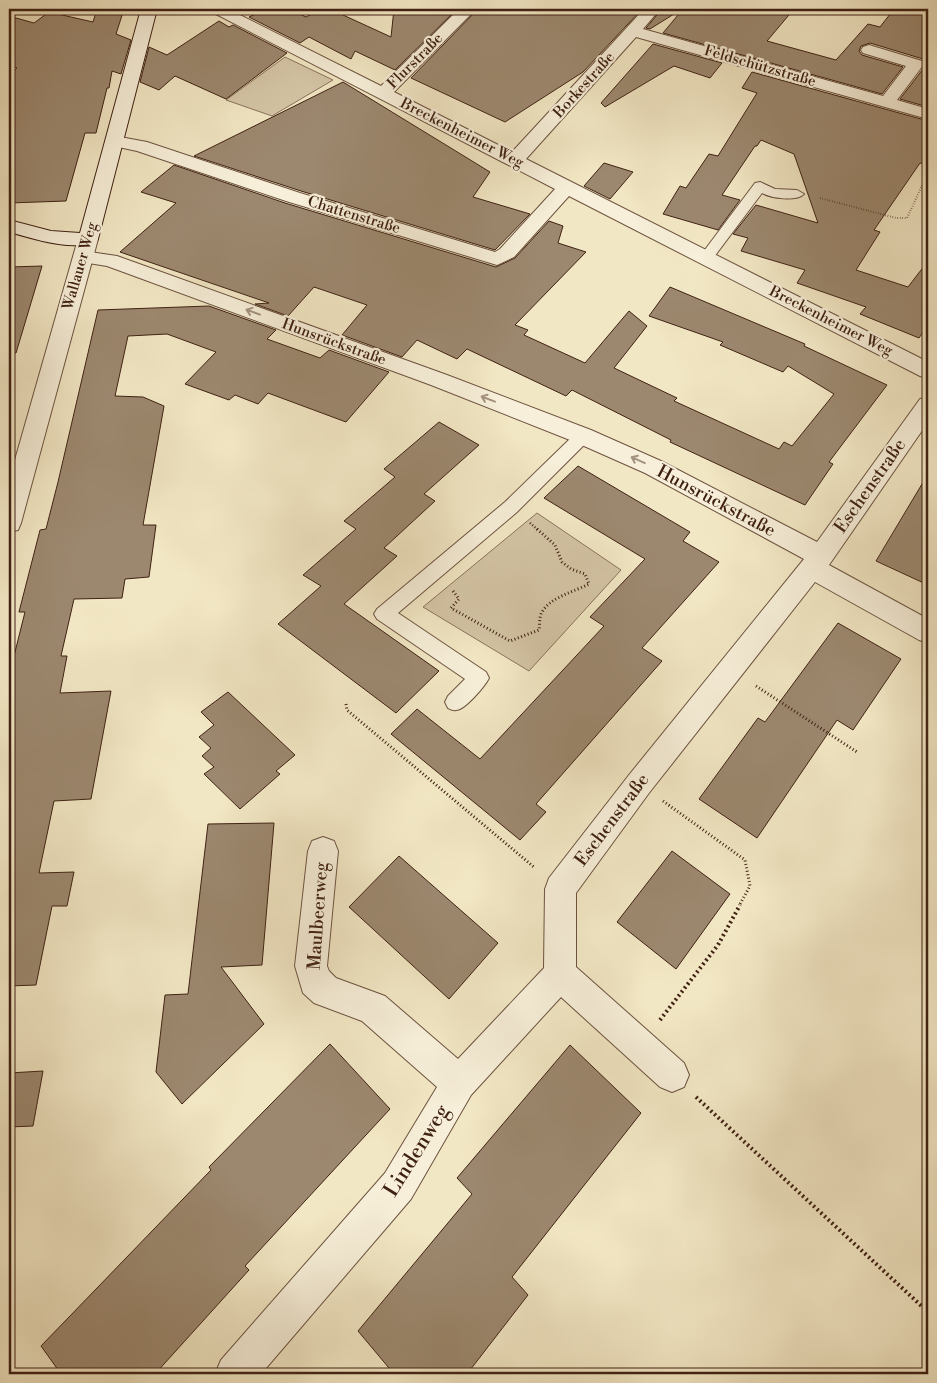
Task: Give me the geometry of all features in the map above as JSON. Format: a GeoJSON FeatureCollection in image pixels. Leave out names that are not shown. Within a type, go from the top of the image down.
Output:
{"type":"FeatureCollection","features":[{"type":"Feature","properties":{"kind":"street","name":"Wallauer Weg"},"geometry":{"type":"LineString","coordinates":[[9,523],[115,141],[149,9]]}},
{"type":"Feature","properties":{"kind":"street","name":"Breckenheimer Weg"},"geometry":{"type":"LineString","coordinates":[[218,9],[928,371]]}},
{"type":"Feature","properties":{"kind":"street","name":"Flurstraße"},"geometry":{"type":"LineString","coordinates":[[383,93],[468,9]]}},
{"type":"Feature","properties":{"kind":"street","name":"Borkestraße"},"geometry":{"type":"LineString","coordinates":[[515,160],[652,9]]}},
{"type":"Feature","properties":{"kind":"street","name":"Feldschützstraße"},"geometry":{"type":"LineString","coordinates":[[633,31],[928,114]]}},
{"type":"Feature","properties":{"kind":"street"},"geometry":{"type":"LineString","coordinates":[[869,50],[916,64],[887,102]]}},
{"type":"Feature","properties":{"kind":"street","name":"Chattenstraße"},"geometry":{"type":"LineString","coordinates":[[115,141],[141,146],[293,197],[497,259],[507,253],[567,187]]}},
{"type":"Feature","properties":{"kind":"street","name":"Hunsrückstraße"},"geometry":{"type":"LineString","coordinates":[[9,226],[85,248],[110,260],[439,380],[583,436],[653,467],[816,562]]}},
{"type":"Feature","properties":{"kind":"street","name":"Eschenstraße"},"geometry":{"type":"LineString","coordinates":[[560,889],[639,784],[816,562],[928,405]]}},
{"type":"Feature","properties":{"kind":"street"},"geometry":{"type":"LineString","coordinates":[[816,562],[928,632]]}},
{"type":"Feature","properties":{"kind":"street","name":"Maulbeerweg"},"geometry":{"type":"LineString","coordinates":[[323,851],[311,966],[315,981],[326,991],[372,1008],[459,1083]]}},
{"type":"Feature","properties":{"kind":"street"},"geometry":{"type":"LineString","coordinates":[[560,889],[560,974],[672,1074]]}},
{"type":"Feature","properties":{"kind":"street","name":"Lindenweg"},"geometry":{"type":"LineString","coordinates":[[235,1374],[398,1186],[459,1083],[560,974]]}},
{"type":"Feature","properties":{"kind":"lane"},"geometry":{"type":"LineString","coordinates":[[706,258],[760,186],[772,193],[797,194]]}},
{"type":"Feature","properties":{"kind":"lane"},"geometry":{"type":"LineString","coordinates":[[455,702],[479,678],[384,614],[511,507],[583,436]]}},
{"type":"Feature","properties":{"kind":"path"},"geometry":{"type":"LineString","coordinates":[[797,194],[833,200],[896,218],[907,218],[926,177]]}},
{"type":"Feature","properties":{"kind":"path"},"geometry":{"type":"LineString","coordinates":[[430,575],[449,585],[459,599],[451,608],[510,641],[539,630],[540,614],[553,600],[575,592],[589,584],[585,574],[571,569],[562,562],[555,545],[511,507]]}},
{"type":"Feature","properties":{"kind":"path"},"geometry":{"type":"LineString","coordinates":[[731,669],[857,752]]}},
{"type":"Feature","properties":{"kind":"path"},"geometry":{"type":"LineString","coordinates":[[346,704],[347,710],[560,889]]}},
{"type":"Feature","properties":{"kind":"path"},"geometry":{"type":"LineString","coordinates":[[639,784],[744,860],[750,886],[718,945],[640,1046]]}},
{"type":"Feature","properties":{"kind":"path"},"geometry":{"type":"LineString","coordinates":[[672,1074],[928,1312]]}},
{"type":"Feature","properties":{"kind":"shaded area"},"geometry":{"type":"Polygon","coordinates":[[[285,57],[333,80],[272,116],[226,100],[285,57]]]}},
{"type":"Feature","properties":{"kind":"shaded area"},"geometry":{"type":"Polygon","coordinates":[[[537,513],[621,570],[529,671],[423,607],[537,513]]]}},
{"type":"Feature","properties":{"kind":"building"},"geometry":{"type":"Polygon","coordinates":[[[97,9],[124,9],[116,34],[131,40],[121,74],[112,71],[96,133],[85,133],[66,201],[9,203],[9,76],[17,68],[9,65],[9,16],[34,23],[49,12],[93,22],[97,9]]]}},
{"type":"Feature","properties":{"kind":"building"},"geometry":{"type":"Polygon","coordinates":[[[266,9],[289,9],[306,17],[321,9],[330,9],[391,37],[394,9],[457,9],[395,70],[355,51],[351,59],[309,37],[300,43],[249,17],[266,9]]]}},
{"type":"Feature","properties":{"kind":"building"},"geometry":{"type":"Polygon","coordinates":[[[478,9],[642,9],[583,72],[505,122],[411,78],[478,9]]]}},
{"type":"Feature","properties":{"kind":"building"},"geometry":{"type":"Polygon","coordinates":[[[662,9],[682,9],[650,29],[646,28],[662,9]]]}},
{"type":"Feature","properties":{"kind":"building"},"geometry":{"type":"Polygon","coordinates":[[[683,9],[794,9],[767,41],[836,60],[868,24],[880,27],[894,9],[928,9],[928,107],[900,99],[926,65],[923,59],[870,43],[861,46],[859,51],[862,55],[903,67],[882,94],[663,33],[683,9]]]}},
{"type":"Feature","properties":{"kind":"building"},"geometry":{"type":"Polygon","coordinates":[[[219,21],[229,27],[233,25],[287,53],[226,99],[175,76],[159,90],[140,82],[149,47],[167,55],[219,21]]]}},
{"type":"Feature","properties":{"kind":"building"},"geometry":{"type":"Polygon","coordinates":[[[653,44],[722,63],[710,78],[674,66],[605,107],[601,103],[653,44]]]}},
{"type":"Feature","properties":{"kind":"building"},"geometry":{"type":"Polygon","coordinates":[[[752,72],[928,121],[928,165],[920,163],[874,230],[880,232],[856,270],[908,287],[928,261],[928,325],[919,338],[860,314],[866,307],[797,283],[805,270],[741,251],[748,238],[733,234],[756,205],[818,223],[794,154],[761,140],[755,146],[722,195],[740,200],[718,230],[663,214],[680,186],[686,188],[709,154],[718,156],[757,93],[742,88],[752,72]]]}},
{"type":"Feature","properties":{"kind":"building"},"geometry":{"type":"Polygon","coordinates":[[[343,82],[490,172],[473,197],[530,214],[495,250],[301,191],[194,156],[343,82]]]}},
{"type":"Feature","properties":{"kind":"building"},"geometry":{"type":"Polygon","coordinates":[[[604,163],[633,172],[610,199],[584,186],[604,163]]]}},
{"type":"Feature","properties":{"kind":"building"},"geometry":{"type":"Polygon","coordinates":[[[174,165],[285,203],[496,267],[515,258],[549,221],[563,226],[558,243],[586,252],[515,325],[528,330],[524,335],[585,363],[629,311],[647,326],[614,368],[677,398],[674,401],[779,449],[784,442],[792,446],[834,394],[788,366],[783,372],[720,345],[723,342],[649,316],[670,287],[805,344],[804,346],[887,385],[829,462],[833,464],[805,505],[670,442],[671,440],[572,390],[566,396],[467,349],[457,359],[417,340],[402,357],[342,335],[367,305],[314,287],[288,316],[255,304],[269,303],[120,252],[176,203],[141,192],[174,165]]]}},
{"type":"Feature","properties":{"kind":"building"},"geometry":{"type":"Polygon","coordinates":[[[42,266],[16,353],[9,352],[9,267],[42,266]]]}},
{"type":"Feature","properties":{"kind":"building"},"geometry":{"type":"Polygon","coordinates":[[[209,306],[276,330],[267,339],[320,358],[329,350],[389,372],[346,422],[268,393],[258,404],[235,395],[229,400],[185,384],[216,352],[167,334],[128,336],[115,396],[143,397],[164,406],[143,525],[156,525],[149,577],[125,579],[122,598],[74,599],[61,656],[67,656],[60,693],[111,691],[91,799],[54,801],[39,873],[74,872],[67,906],[52,906],[36,985],[9,986],[9,676],[25,612],[19,612],[40,530],[46,529],[98,310],[209,306]]]}},
{"type":"Feature","properties":{"kind":"building"},"geometry":{"type":"Polygon","coordinates":[[[439,422],[479,445],[424,494],[435,501],[384,548],[397,556],[344,604],[439,671],[396,713],[278,624],[321,586],[303,575],[356,529],[344,521],[395,477],[384,469],[439,422]]]}},
{"type":"Feature","properties":{"kind":"building"},"geometry":{"type":"Polygon","coordinates":[[[578,466],[690,532],[683,541],[719,562],[642,648],[662,661],[536,804],[546,812],[520,840],[391,734],[417,709],[480,759],[604,626],[590,617],[645,559],[544,498],[578,466]]]}},
{"type":"Feature","properties":{"kind":"building"},"geometry":{"type":"Polygon","coordinates":[[[928,474],[928,585],[876,561],[928,474]]]}},
{"type":"Feature","properties":{"kind":"building"},"geometry":{"type":"Polygon","coordinates":[[[838,623],[901,659],[853,730],[837,720],[757,838],[699,799],[758,718],[765,722],[838,623]]]}},
{"type":"Feature","properties":{"kind":"building"},"geometry":{"type":"Polygon","coordinates":[[[228,692],[295,755],[276,771],[280,774],[240,809],[204,774],[214,767],[202,756],[211,748],[199,737],[214,725],[201,712],[228,692]]]}},
{"type":"Feature","properties":{"kind":"building"},"geometry":{"type":"Polygon","coordinates":[[[274,823],[262,965],[221,967],[264,1024],[182,1104],[156,1072],[165,995],[188,994],[208,824],[274,823]]]}},
{"type":"Feature","properties":{"kind":"building"},"geometry":{"type":"Polygon","coordinates":[[[672,851],[730,894],[676,969],[617,922],[672,851]]]}},
{"type":"Feature","properties":{"kind":"building"},"geometry":{"type":"Polygon","coordinates":[[[399,856],[498,943],[449,999],[349,907],[399,856]]]}},
{"type":"Feature","properties":{"kind":"building"},"geometry":{"type":"Polygon","coordinates":[[[330,1044],[390,1109],[245,1266],[249,1270],[155,1374],[61,1374],[41,1346],[211,1170],[209,1167],[330,1044]]]}},
{"type":"Feature","properties":{"kind":"building"},"geometry":{"type":"Polygon","coordinates":[[[570,1045],[641,1113],[512,1277],[528,1295],[467,1374],[394,1374],[358,1331],[472,1194],[457,1178],[570,1045]]]}},
{"type":"Feature","properties":{"kind":"building"},"geometry":{"type":"Polygon","coordinates":[[[43,1071],[33,1126],[9,1127],[9,1073],[43,1071]]]}}]}
